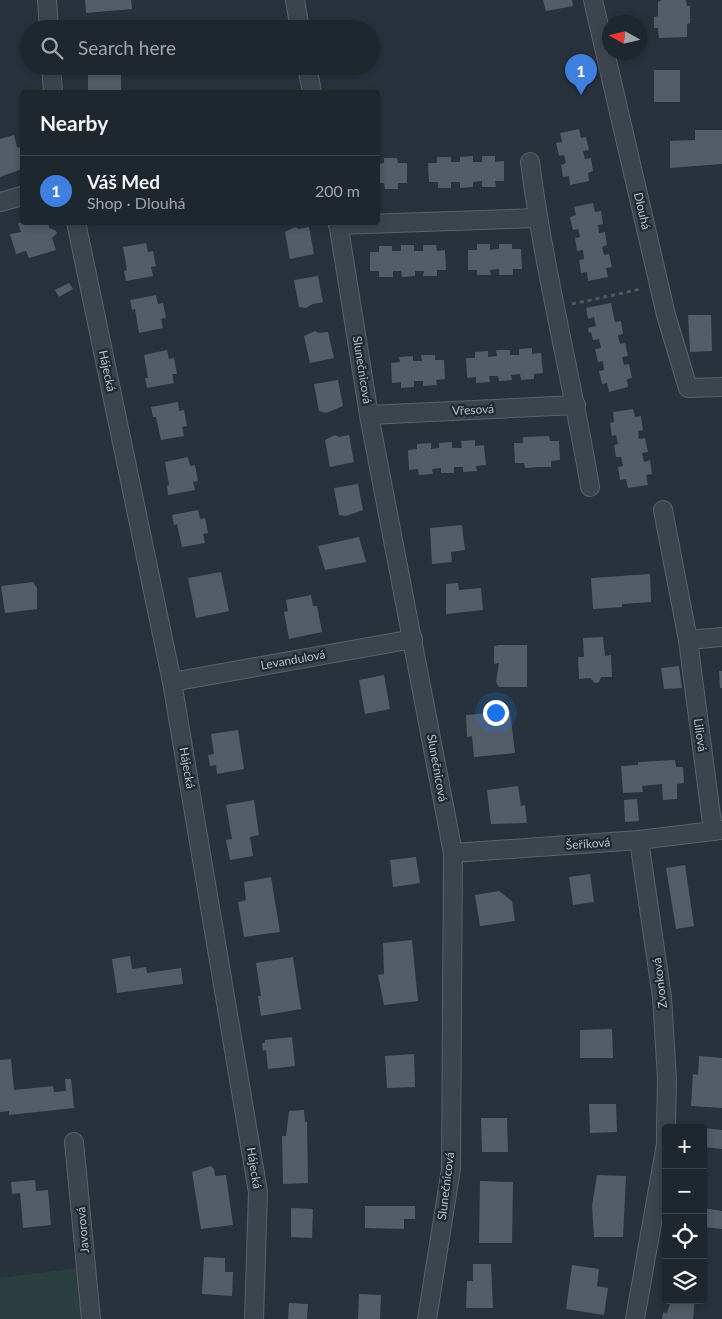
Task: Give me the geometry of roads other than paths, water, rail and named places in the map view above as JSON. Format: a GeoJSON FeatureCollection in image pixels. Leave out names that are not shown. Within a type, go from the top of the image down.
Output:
{"type":"FeatureCollection","features":[{"type":"Feature","properties":{"kind":"street"},"geometry":{"type":"LineString","coordinates":[[47,0],[48,20]]}},
{"type":"Feature","properties":{"kind":"street"},"geometry":{"type":"LineString","coordinates":[[295,0],[298,20]]}},
{"type":"Feature","properties":{"kind":"street","name":"Dlouhá"},"geometry":{"type":"LineString","coordinates":[[593,0],[659,285],[688,388],[722,388]]}},
{"type":"Feature","properties":{"kind":"street"},"geometry":{"type":"LineString","coordinates":[[52,75],[53,90]]}},
{"type":"Feature","properties":{"kind":"street"},"geometry":{"type":"LineString","coordinates":[[309,75],[312,90]]}},
{"type":"Feature","properties":{"kind":"street"},"geometry":{"type":"LineString","coordinates":[[530,162],[538,218],[576,405],[590,487]]}},
{"type":"Feature","properties":{"kind":"street"},"geometry":{"type":"LineString","coordinates":[[0,202],[20,197]]}},
{"type":"Feature","properties":{"kind":"street"},"geometry":{"type":"LineString","coordinates":[[380,223],[538,218]]}},
{"type":"Feature","properties":{"kind":"street","name":"Hájecká"},"geometry":{"type":"LineString","coordinates":[[77,225],[172,682],[258,1192],[254,1319]]}},
{"type":"Feature","properties":{"kind":"street","name":"Slunečnicová"},"geometry":{"type":"LineString","coordinates":[[338,225],[369,415],[453,854],[451,1169],[427,1319]]}},
{"type":"Feature","properties":{"kind":"street","name":"Vřesová"},"geometry":{"type":"LineString","coordinates":[[369,415],[576,405]]}},
{"type":"Feature","properties":{"kind":"street","name":"Liliová"},"geometry":{"type":"LineString","coordinates":[[663,510],[688,640],[718,831]]}},
{"type":"Feature","properties":{"kind":"street"},"geometry":{"type":"LineString","coordinates":[[688,640],[722,636]]}},
{"type":"Feature","properties":{"kind":"street","name":"Levandulová"},"geometry":{"type":"LineString","coordinates":[[172,682],[413,639]]}},
{"type":"Feature","properties":{"kind":"street","name":"Šeříková"},"geometry":{"type":"LineString","coordinates":[[453,854],[639,840],[718,831]]}},
{"type":"Feature","properties":{"kind":"street","name":"Zvonková"},"geometry":{"type":"LineString","coordinates":[[639,840],[662,997],[667,1079],[666,1124]]}},
{"type":"Feature","properties":{"kind":"street","name":"Javorová"},"geometry":{"type":"LineString","coordinates":[[74,1142],[91,1319]]}},
{"type":"Feature","properties":{"kind":"street","name":"Zvonková"},"geometry":{"type":"LineString","coordinates":[[635,1319],[662,1167]]}},
{"type":"Feature","properties":{"kind":"place","name":"Váš Med"},"geometry":{"type":"Point","coordinates":[581,95]}}]}
